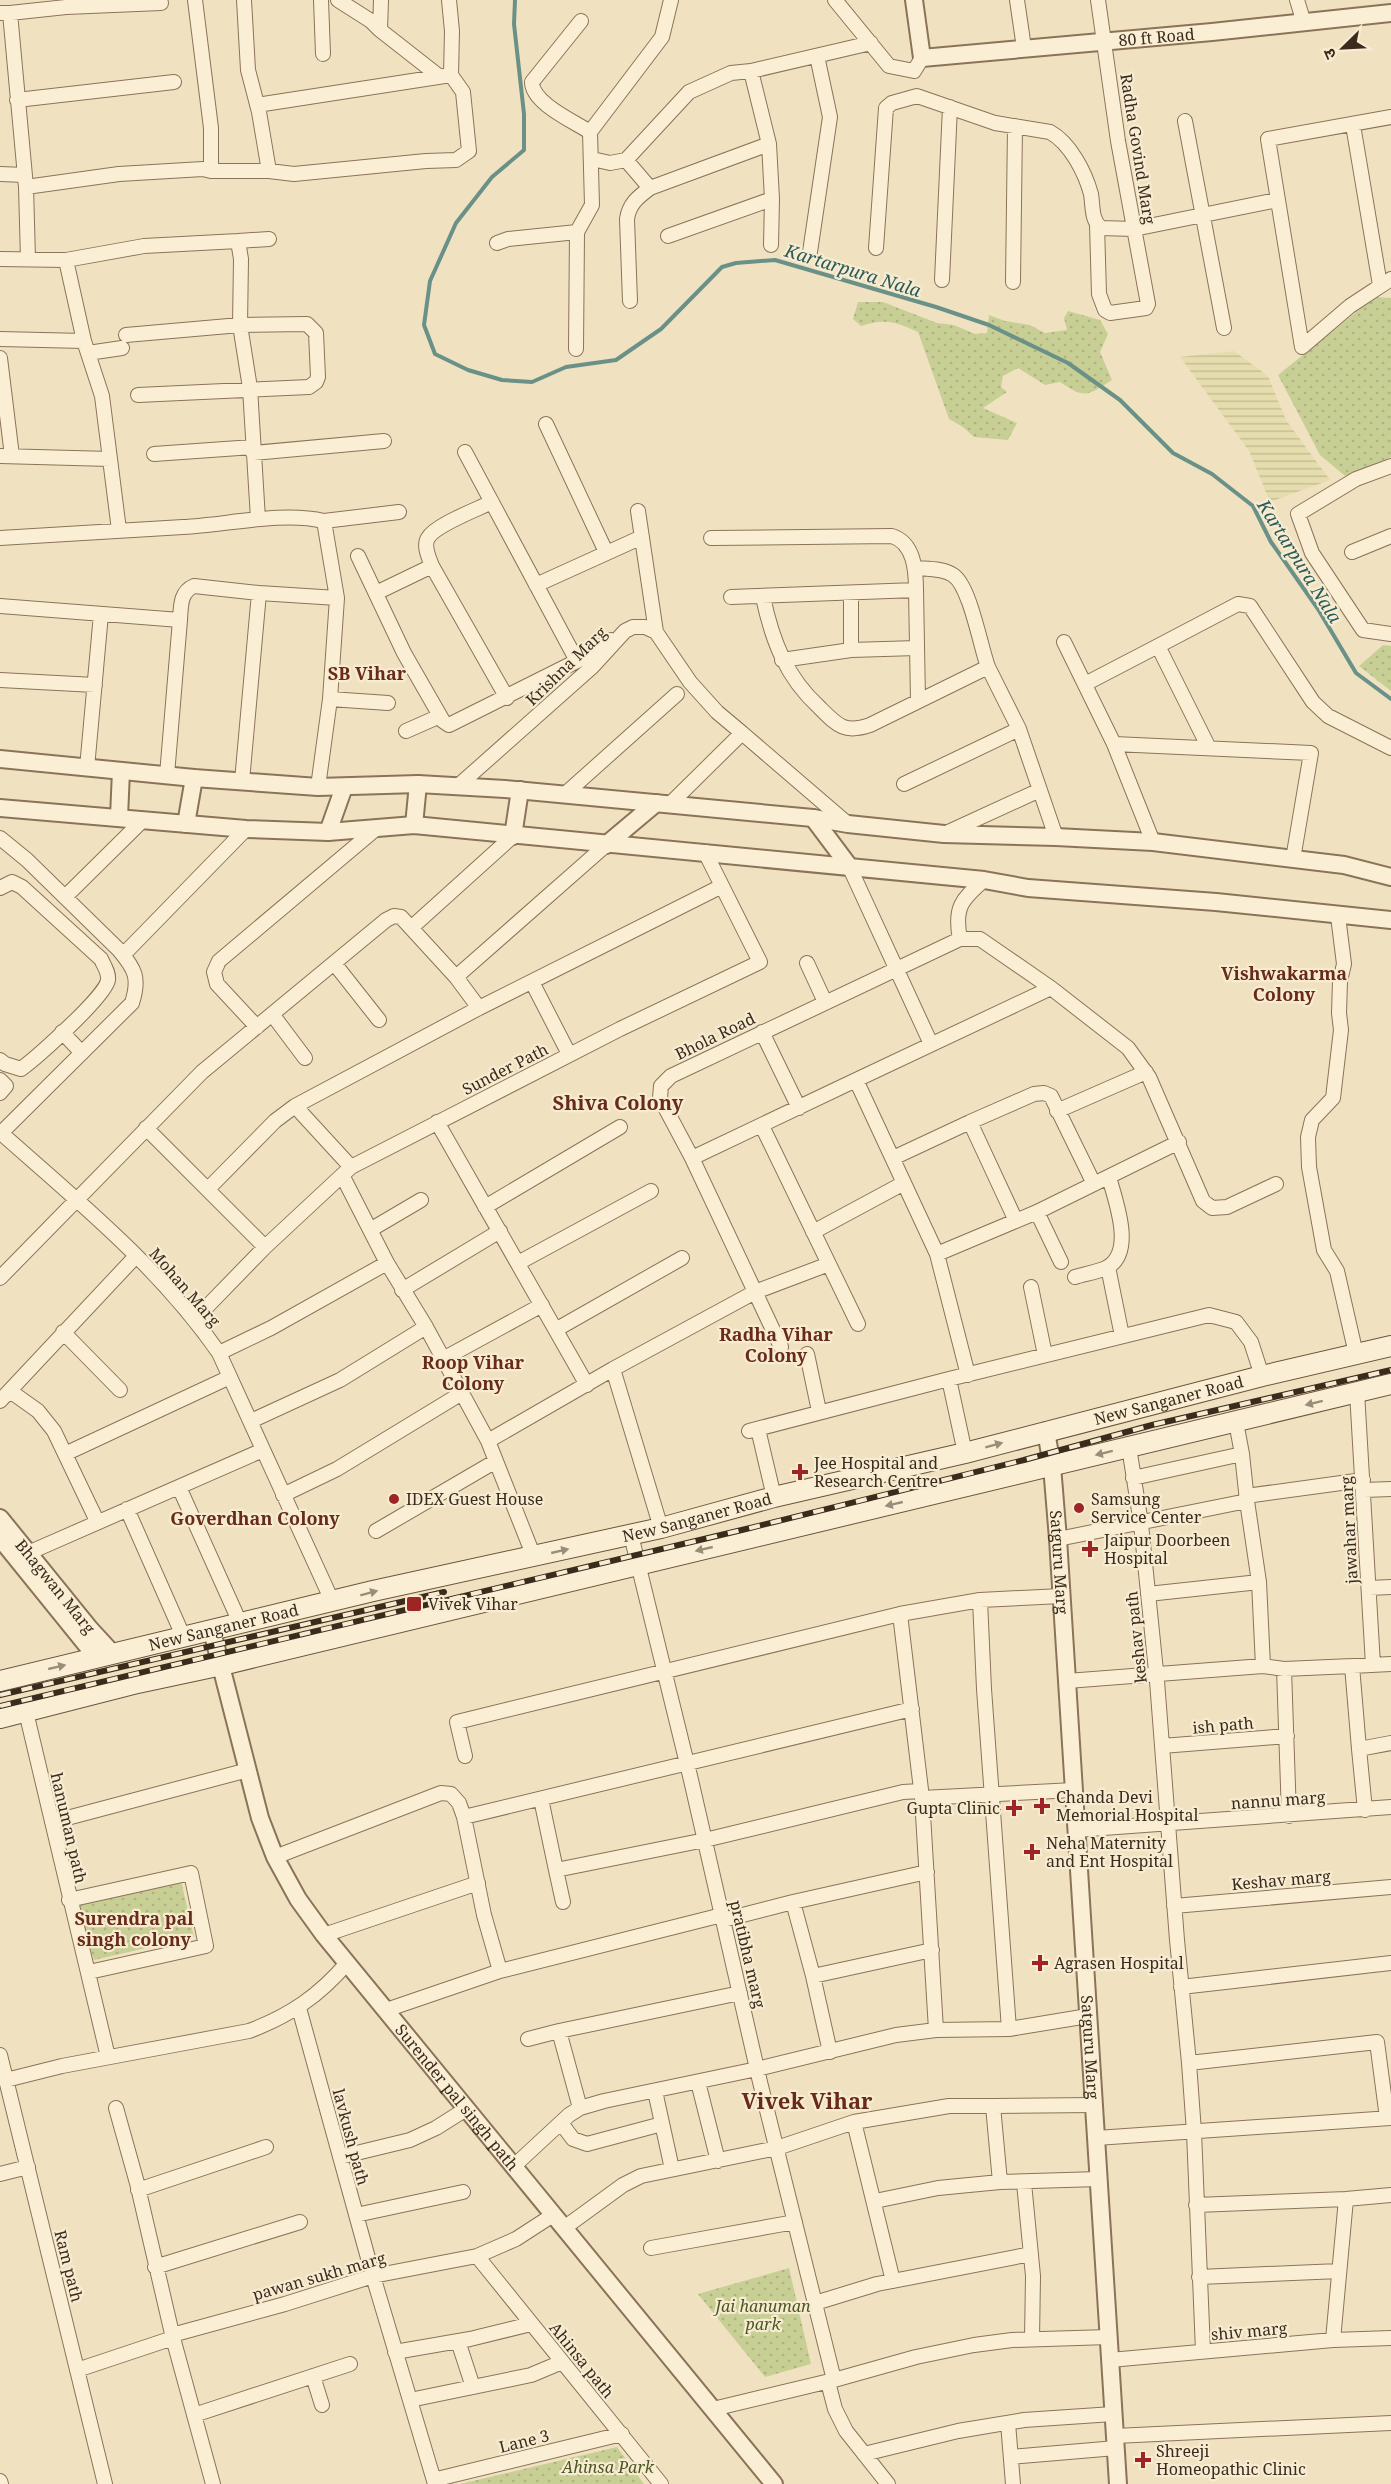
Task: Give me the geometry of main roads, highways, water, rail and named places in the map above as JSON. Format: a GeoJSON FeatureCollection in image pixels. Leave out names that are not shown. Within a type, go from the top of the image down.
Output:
{"type":"FeatureCollection","features":[{"type":"Feature","properties":{"kind":"main road","name":"New Sanganer Road"},"geometry":{"type":"LineString","coordinates":[[0,1681],[373,1592],[662,1528],[774,1497],[965,1453],[1262,1376],[1391,1346]]}},
{"type":"Feature","properties":{"kind":"main road","name":"New Sanganer Road"},"geometry":{"type":"LineString","coordinates":[[0,1718],[132,1684],[222,1665],[1391,1384]]}},
{"type":"Feature","properties":{"kind":"waterway","name":"Kartarpura Nala"},"geometry":{"type":"LineString","coordinates":[[515,0],[514,24],[524,114],[524,150],[492,177],[456,223],[430,281],[424,325],[435,354],[468,370],[502,380],[532,382],[566,367],[616,360],[661,329],[722,267],[736,263],[775,260],[936,307],[989,325],[1068,363],[1120,400],[1173,453],[1212,474],[1253,506],[1271,542],[1318,609],[1356,673],[1391,699]]}},
{"type":"Feature","properties":{"kind":"railway"},"geometry":{"type":"LineString","coordinates":[[0,1706],[746,1529],[1024,1460],[1152,1425],[1391,1370]]}},
{"type":"Feature","properties":{"kind":"railway"},"geometry":{"type":"LineString","coordinates":[[0,1695],[444,1592]]}},
{"type":"Feature","properties":{"kind":"place","name":"Jee Hospital and Research Centre"},"geometry":{"type":"Point","coordinates":[800,1472]}},
{"type":"Feature","properties":{"kind":"place","name":"IDEX Guest House"},"geometry":{"type":"Point","coordinates":[394,1499]}},
{"type":"Feature","properties":{"kind":"place","name":"Samsung Service Center"},"geometry":{"type":"Point","coordinates":[1079,1508]}},
{"type":"Feature","properties":{"kind":"place","name":"Jaipur Doorbeen Hospital"},"geometry":{"type":"Point","coordinates":[1090,1549]}},
{"type":"Feature","properties":{"kind":"place","name":"Vivek Vihar"},"geometry":{"type":"Point","coordinates":[414,1604]}},
{"type":"Feature","properties":{"kind":"place","name":"Chanda Devi Memorial Hospital"},"geometry":{"type":"Point","coordinates":[1042,1806]}},
{"type":"Feature","properties":{"kind":"place","name":"Gupta Clinic"},"geometry":{"type":"Point","coordinates":[1014,1808]}},
{"type":"Feature","properties":{"kind":"place","name":"Neha Maternity and Ent Hospital"},"geometry":{"type":"Point","coordinates":[1032,1852]}},
{"type":"Feature","properties":{"kind":"place","name":"Agrasen Hospital"},"geometry":{"type":"Point","coordinates":[1040,1963]}},
{"type":"Feature","properties":{"kind":"place","name":"Shreeji Homeopathic Clinic"},"geometry":{"type":"Point","coordinates":[1143,2460]}},
{"type":"Feature","properties":{"kind":"district","name":"SB Vihar"},"geometry":{"type":"Point","coordinates":[367,673]}},
{"type":"Feature","properties":{"kind":"district","name":"Vishwakarma Colony"},"geometry":{"type":"Point","coordinates":[1284,983]}},
{"type":"Feature","properties":{"kind":"district","name":"Shiva Colony"},"geometry":{"type":"Point","coordinates":[618,1102]}},
{"type":"Feature","properties":{"kind":"district","name":"Radha Vihar Colony"},"geometry":{"type":"Point","coordinates":[776,1344]}},
{"type":"Feature","properties":{"kind":"district","name":"Roop Vihar Colony"},"geometry":{"type":"Point","coordinates":[473,1372]}},
{"type":"Feature","properties":{"kind":"district","name":"Goverdhan Colony"},"geometry":{"type":"Point","coordinates":[255,1518]}},
{"type":"Feature","properties":{"kind":"district","name":"Surendra pal singh colony"},"geometry":{"type":"Point","coordinates":[134,1928]}},
{"type":"Feature","properties":{"kind":"district","name":"Vivek Vihar"},"geometry":{"type":"Point","coordinates":[807,2100]}},
{"type":"Feature","properties":{"kind":"park label","name":"Jai hanuman park"},"geometry":{"type":"Point","coordinates":[763,2315]}},
{"type":"Feature","properties":{"kind":"park label","name":"Ahinsa Park"},"geometry":{"type":"Point","coordinates":[608,2467]}}]}
